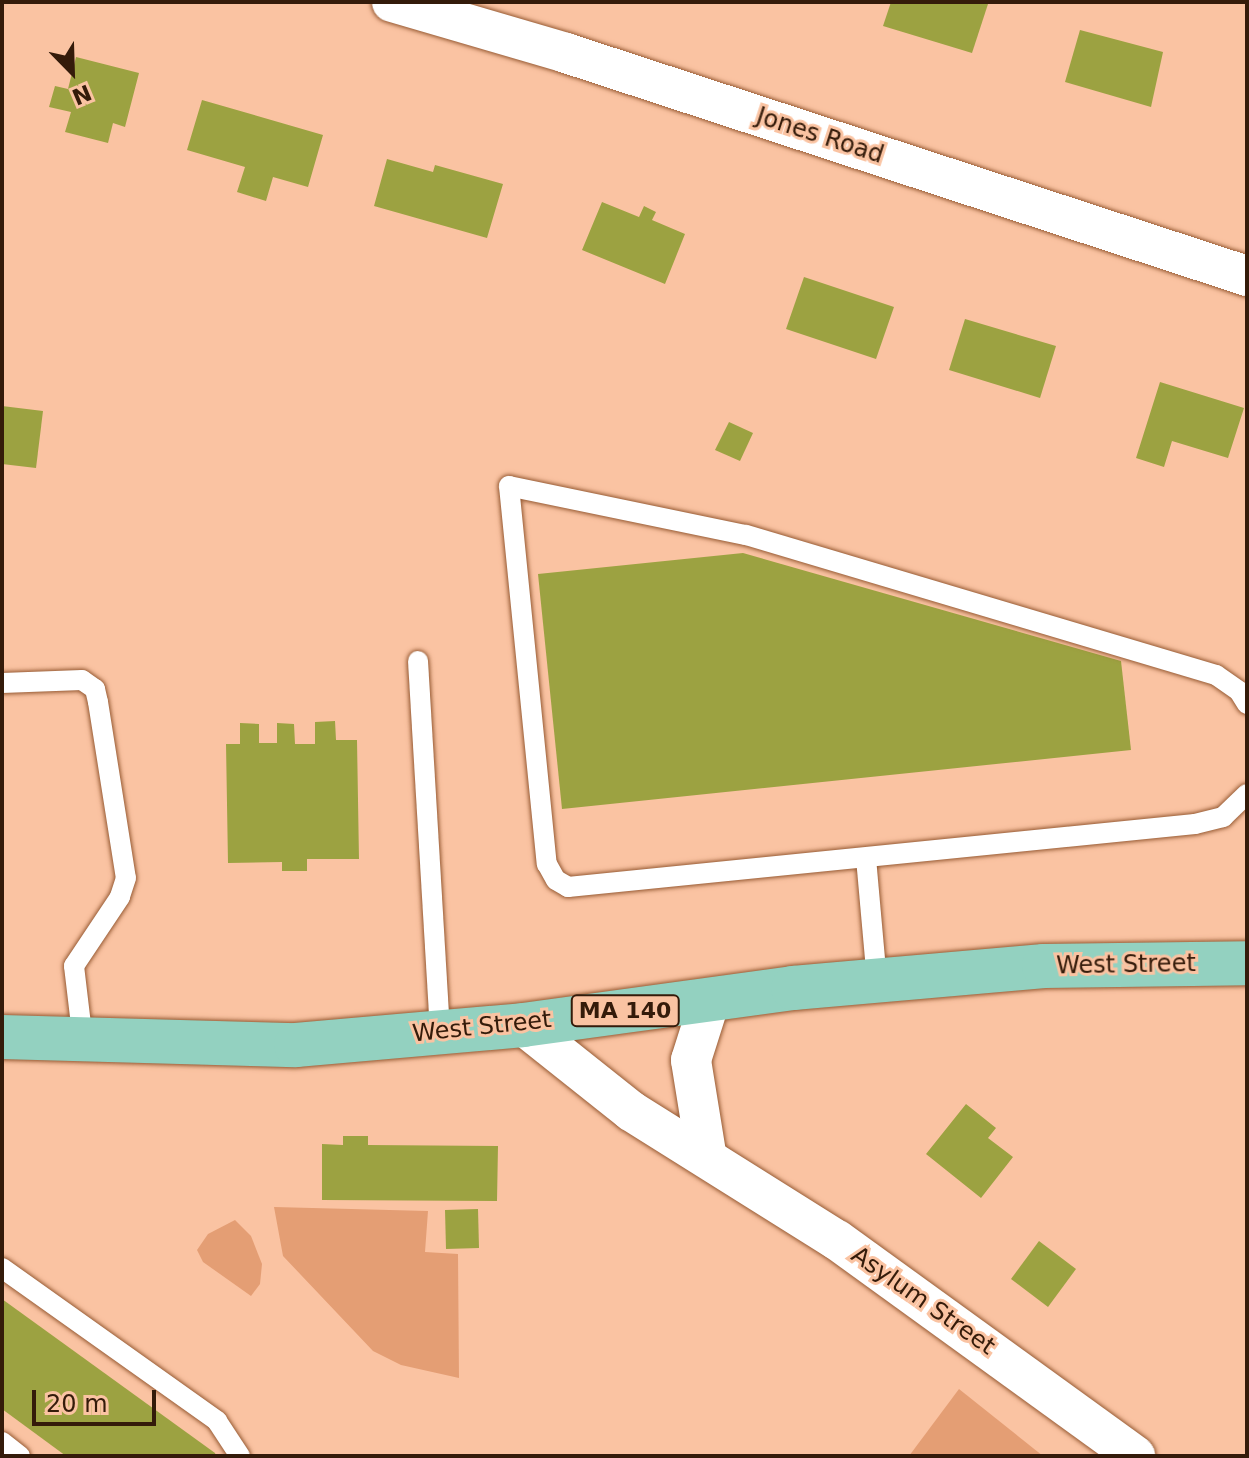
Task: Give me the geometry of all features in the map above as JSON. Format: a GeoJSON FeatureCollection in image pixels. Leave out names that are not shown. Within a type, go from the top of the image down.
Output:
{"type":"FeatureCollection","features":[{"type":"Feature","properties":{"kind":"main road","name":"West Street"},"geometry":{"type":"LineString","coordinates":[[2,1037],[296,1045],[523,1025],[877,981],[1044,966],[1247,963]]}},
{"type":"Feature","properties":{"kind":"street","name":"Jones Road"},"geometry":{"type":"LineString","coordinates":[[392,2],[566,53],[1247,276]]}},
{"type":"Feature","properties":{"kind":"street"},"geometry":{"type":"LineString","coordinates":[[706,1153],[691,1060],[710,1000]]}},
{"type":"Feature","properties":{"kind":"street","name":"Asylum Street"},"geometry":{"type":"LineString","coordinates":[[523,1025],[631,1111],[706,1153],[913,1294],[1135,1456]]}},
{"type":"Feature","properties":{"kind":"lane"},"geometry":{"type":"LineString","coordinates":[[1247,704],[1239,691],[1216,675],[760,540],[509,486],[547,864],[556,880],[580,889],[1195,824],[1223,817],[1247,794]]}},
{"type":"Feature","properties":{"kind":"lane"},"geometry":{"type":"LineString","coordinates":[[418,661],[440,1032]]}},
{"type":"Feature","properties":{"kind":"lane"},"geometry":{"type":"LineString","coordinates":[[2,683],[82,680],[95,689],[98,702],[126,878],[120,897],[74,966],[83,1041]]}},
{"type":"Feature","properties":{"kind":"lane"},"geometry":{"type":"LineString","coordinates":[[866,858],[877,981]]}},
{"type":"Feature","properties":{"kind":"lane"},"geometry":{"type":"LineString","coordinates":[[2,1268],[217,1421],[240,1456]]}},
{"type":"Feature","properties":{"kind":"lane"},"geometry":{"type":"LineString","coordinates":[[2,1442],[20,1456]]}},
{"type":"Feature","properties":{"kind":"shaded area"},"geometry":{"type":"Polygon","coordinates":[[[274,1207],[428,1211],[425,1252],[458,1254],[459,1378],[401,1365],[373,1351],[283,1256],[274,1207]]]}},
{"type":"Feature","properties":{"kind":"shaded area"},"geometry":{"type":"Polygon","coordinates":[[[235,1220],[251,1236],[262,1264],[260,1284],[251,1296],[203,1262],[197,1250],[208,1234],[235,1220]]]}},
{"type":"Feature","properties":{"kind":"shaded area"},"geometry":{"type":"Polygon","coordinates":[[[959,1389],[1043,1456],[909,1456],[959,1389]]]}},
{"type":"Feature","properties":{"kind":"building"},"geometry":{"type":"Polygon","coordinates":[[[891,2],[988,4],[972,53],[883,26],[891,2]]]}},
{"type":"Feature","properties":{"kind":"building"},"geometry":{"type":"Polygon","coordinates":[[[1080,30],[1163,52],[1151,107],[1065,82],[1080,30]]]}},
{"type":"Feature","properties":{"kind":"building"},"geometry":{"type":"Polygon","coordinates":[[[76,57],[139,73],[125,127],[113,123],[108,143],[65,132],[71,112],[49,107],[55,86],[68,89],[76,57]]]}},
{"type":"Feature","properties":{"kind":"building"},"geometry":{"type":"Polygon","coordinates":[[[202,100],[323,135],[308,187],[273,177],[266,201],[237,192],[245,167],[187,150],[202,100]]]}},
{"type":"Feature","properties":{"kind":"building"},"geometry":{"type":"Polygon","coordinates":[[[387,159],[433,172],[435,165],[503,184],[487,238],[374,206],[387,159]]]}},
{"type":"Feature","properties":{"kind":"building"},"geometry":{"type":"Polygon","coordinates":[[[602,202],[639,217],[644,206],[656,212],[652,220],[685,234],[665,284],[582,250],[602,202]]]}},
{"type":"Feature","properties":{"kind":"building"},"geometry":{"type":"Polygon","coordinates":[[[804,277],[894,307],[876,359],[786,329],[804,277]]]}},
{"type":"Feature","properties":{"kind":"building"},"geometry":{"type":"Polygon","coordinates":[[[965,319],[1056,346],[1040,398],[949,370],[965,319]]]}},
{"type":"Feature","properties":{"kind":"building"},"geometry":{"type":"Polygon","coordinates":[[[1160,382],[1244,408],[1228,458],[1172,441],[1164,467],[1136,458],[1160,382]]]}},
{"type":"Feature","properties":{"kind":"building"},"geometry":{"type":"Polygon","coordinates":[[[2,406],[43,411],[36,468],[2,464],[2,406]]]}},
{"type":"Feature","properties":{"kind":"building"},"geometry":{"type":"Polygon","coordinates":[[[729,422],[753,433],[740,461],[715,450],[729,422]]]}},
{"type":"Feature","properties":{"kind":"building"},"geometry":{"type":"Polygon","coordinates":[[[743,553],[1121,661],[1131,750],[562,809],[538,574],[743,553]]]}},
{"type":"Feature","properties":{"kind":"building"},"geometry":{"type":"Polygon","coordinates":[[[335,721],[336,740],[357,740],[359,859],[307,859],[307,871],[282,871],[282,862],[228,863],[226,744],[240,744],[240,723],[259,724],[259,743],[277,743],[277,723],[294,724],[295,744],[315,744],[315,722],[335,721]]]}},
{"type":"Feature","properties":{"kind":"building"},"geometry":{"type":"Polygon","coordinates":[[[966,1104],[996,1128],[988,1138],[1013,1157],[981,1198],[926,1154],[966,1104]]]}},
{"type":"Feature","properties":{"kind":"building"},"geometry":{"type":"Polygon","coordinates":[[[343,1136],[368,1136],[368,1145],[498,1146],[497,1201],[322,1200],[322,1144],[343,1145],[343,1136]]]}},
{"type":"Feature","properties":{"kind":"building"},"geometry":{"type":"Polygon","coordinates":[[[478,1209],[479,1248],[446,1249],[445,1210],[478,1209]]]}},
{"type":"Feature","properties":{"kind":"building"},"geometry":{"type":"Polygon","coordinates":[[[1039,1241],[1076,1269],[1048,1307],[1011,1279],[1039,1241]]]}},
{"type":"Feature","properties":{"kind":"building"},"geometry":{"type":"Polygon","coordinates":[[[2,1299],[216,1456],[66,1456],[2,1409],[2,1299]]]}}]}
